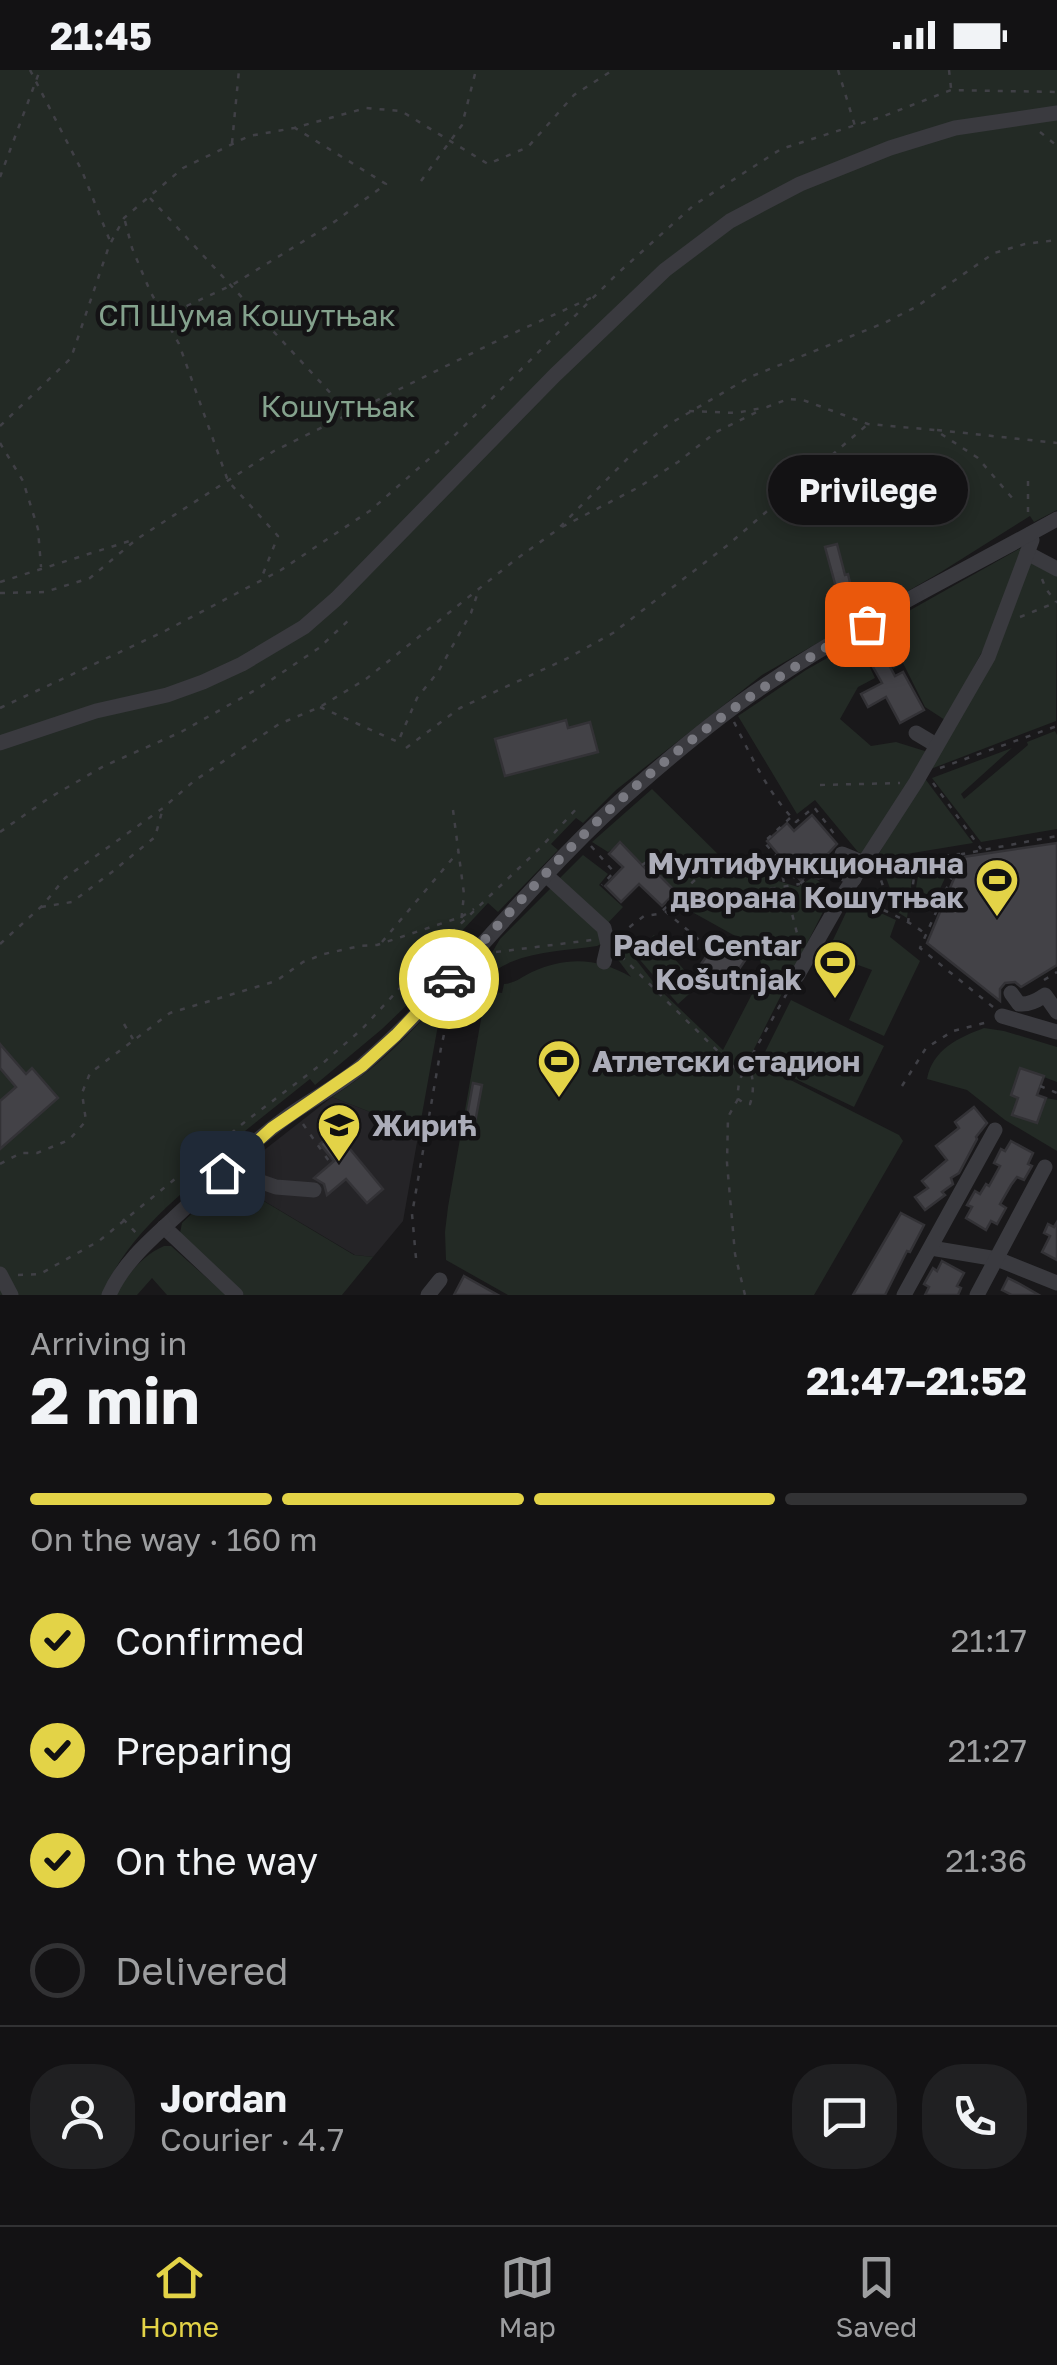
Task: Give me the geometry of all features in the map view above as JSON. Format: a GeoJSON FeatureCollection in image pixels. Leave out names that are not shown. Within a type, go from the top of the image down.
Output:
{"type":"FeatureCollection","features":[{"type":"Feature","properties":{"kind":"street"},"geometry":{"type":"LineString","coordinates":[[0,743],[96,711],[186,689],[242,664],[304,627],[596,336],[666,270],[730,221],[800,184],[880,152],[955,128],[1057,114]]}},
{"type":"Feature","properties":{"kind":"street"},"geometry":{"type":"LineString","coordinates":[[109,1295],[133,1258],[222,1173],[272,1128],[354,1072],[396,1035],[546,875],[634,788],[762,686],[815,652],[1032,530],[1057,520]]}},
{"type":"Feature","properties":{"kind":"street"},"geometry":{"type":"LineString","coordinates":[[825,870],[853,858],[916,782],[988,657],[1031,555],[1032,530]]}},
{"type":"Feature","properties":{"kind":"street"},"geometry":{"type":"LineString","coordinates":[[1031,555],[1057,569]]}},
{"type":"Feature","properties":{"kind":"street"},"geometry":{"type":"LineString","coordinates":[[916,733],[936,745]]}},
{"type":"Feature","properties":{"kind":"street"},"geometry":{"type":"LineString","coordinates":[[801,969],[854,879],[853,858]]}},
{"type":"Feature","properties":{"kind":"street"},"geometry":{"type":"LineString","coordinates":[[825,870],[854,879]]}},
{"type":"Feature","properties":{"kind":"street"},"geometry":{"type":"LineString","coordinates":[[546,875],[604,928],[608,942],[604,962]]}},
{"type":"Feature","properties":{"kind":"street"},"geometry":{"type":"LineString","coordinates":[[1011,993],[1019,1004],[1025,1005],[1051,991],[1057,1012]]}},
{"type":"Feature","properties":{"kind":"street"},"geometry":{"type":"LineString","coordinates":[[996,1011],[1057,1032]]}},
{"type":"Feature","properties":{"kind":"street"},"geometry":{"type":"LineString","coordinates":[[904,1295],[995,1130]]}},
{"type":"Feature","properties":{"kind":"street"},"geometry":{"type":"LineString","coordinates":[[977,1295],[1046,1167]]}},
{"type":"Feature","properties":{"kind":"street"},"geometry":{"type":"LineString","coordinates":[[222,1173],[276,1188],[314,1190]]}},
{"type":"Feature","properties":{"kind":"street"},"geometry":{"type":"LineString","coordinates":[[164,1228],[236,1295]]}},
{"type":"Feature","properties":{"kind":"street"},"geometry":{"type":"LineString","coordinates":[[931,1248],[997,1258],[1057,1283]]}},
{"type":"Feature","properties":{"kind":"street"},"geometry":{"type":"LineString","coordinates":[[0,1275],[11,1295]]}},
{"type":"Feature","properties":{"kind":"street"},"geometry":{"type":"LineString","coordinates":[[428,1295],[440,1280]]}},
{"type":"Feature","properties":{"kind":"path"},"geometry":{"type":"LineString","coordinates":[[30,70],[82,171],[110,244]]}},
{"type":"Feature","properties":{"kind":"path"},"geometry":{"type":"LineString","coordinates":[[0,176],[40,70]]}},
{"type":"Feature","properties":{"kind":"path"},"geometry":{"type":"LineString","coordinates":[[232,144],[239,70]]}},
{"type":"Feature","properties":{"kind":"path"},"geometry":{"type":"LineString","coordinates":[[421,181],[462,125],[476,70]]}},
{"type":"Feature","properties":{"kind":"path"},"geometry":{"type":"LineString","coordinates":[[0,426],[71,358],[110,244],[124,218],[183,168],[249,136],[366,108],[401,111],[488,164],[528,148],[574,96],[612,70]]}},
{"type":"Feature","properties":{"kind":"path"},"geometry":{"type":"LineString","coordinates":[[838,70],[855,126]]}},
{"type":"Feature","properties":{"kind":"path"},"geometry":{"type":"LineString","coordinates":[[949,70],[951,90]]}},
{"type":"Feature","properties":{"kind":"path"},"geometry":{"type":"LineString","coordinates":[[0,708],[164,631],[281,570],[372,510],[694,206],[780,150],[951,90],[1057,92]]}},
{"type":"Feature","properties":{"kind":"path"},"geometry":{"type":"LineString","coordinates":[[1024,118],[1056,144]]}},
{"type":"Feature","properties":{"kind":"path"},"geometry":{"type":"LineString","coordinates":[[163,317],[232,285],[330,225],[386,184],[294,128]]}},
{"type":"Feature","properties":{"kind":"path"},"geometry":{"type":"LineString","coordinates":[[149,197],[350,413]]}},
{"type":"Feature","properties":{"kind":"path"},"geometry":{"type":"LineString","coordinates":[[124,218],[150,291],[179,344],[228,481],[278,536],[260,581]]}},
{"type":"Feature","properties":{"kind":"path"},"geometry":{"type":"LineString","coordinates":[[556,530],[635,451],[689,411],[750,377],[884,324],[916,307],[994,252],[1057,240]]}},
{"type":"Feature","properties":{"kind":"path"},"geometry":{"type":"LineString","coordinates":[[0,593],[45,592],[90,578],[137,538],[274,451],[594,297]]}},
{"type":"Feature","properties":{"kind":"path"},"geometry":{"type":"LineString","coordinates":[[0,944],[40,908],[65,878],[194,782],[279,724],[320,707],[366,680],[556,530],[639,487],[716,432],[767,407],[788,399],[803,400],[868,424],[1057,443]]}},
{"type":"Feature","properties":{"kind":"path"},"geometry":{"type":"LineString","coordinates":[[689,411],[736,413],[767,407]]}},
{"type":"Feature","properties":{"kind":"path"},"geometry":{"type":"LineString","coordinates":[[406,748],[460,708],[613,634],[729,544],[868,424]]}},
{"type":"Feature","properties":{"kind":"path"},"geometry":{"type":"LineString","coordinates":[[935,430],[978,458],[1013,500]]}},
{"type":"Feature","properties":{"kind":"path"},"geometry":{"type":"LineString","coordinates":[[0,442],[23,480],[38,530],[42,567]]}},
{"type":"Feature","properties":{"kind":"path"},"geometry":{"type":"LineString","coordinates":[[1028,481],[1032,530]]}},
{"type":"Feature","properties":{"kind":"path"},"geometry":{"type":"LineString","coordinates":[[0,582],[137,538]]}},
{"type":"Feature","properties":{"kind":"path"},"geometry":{"type":"LineString","coordinates":[[1000,625],[1057,602],[1046,589],[1031,555]]}},
{"type":"Feature","properties":{"kind":"path"},"geometry":{"type":"LineString","coordinates":[[320,707],[398,742],[417,698],[438,672],[461,632],[478,591]]}},
{"type":"Feature","properties":{"kind":"path"},"geometry":{"type":"LineString","coordinates":[[0,832],[104,766],[181,732],[260,688],[319,648],[352,617]]}},
{"type":"Feature","properties":{"kind":"path"},"geometry":{"type":"LineString","coordinates":[[731,716],[778,803],[797,825],[814,807],[853,858]]}},
{"type":"Feature","properties":{"kind":"path"},"geometry":{"type":"LineString","coordinates":[[982,850],[926,773],[1057,726]]}},
{"type":"Feature","properties":{"kind":"path"},"geometry":{"type":"LineString","coordinates":[[1020,740],[1024,744]]}},
{"type":"Feature","properties":{"kind":"path"},"geometry":{"type":"LineString","coordinates":[[820,785],[916,782]]}},
{"type":"Feature","properties":{"kind":"path"},"geometry":{"type":"LineString","coordinates":[[0,1275],[40,1274],[99,1240],[323,1063],[362,1029],[579,806]]}},
{"type":"Feature","properties":{"kind":"path"},"geometry":{"type":"LineString","coordinates":[[40,908],[72,902],[112,872],[155,836],[164,808]]}},
{"type":"Feature","properties":{"kind":"path"},"geometry":{"type":"LineString","coordinates":[[453,810],[464,894],[461,924]]}},
{"type":"Feature","properties":{"kind":"path"},"geometry":{"type":"LineString","coordinates":[[791,817],[764,842],[800,884]]}},
{"type":"Feature","properties":{"kind":"path"},"geometry":{"type":"LineString","coordinates":[[893,916],[876,863],[962,854],[1057,836]]}},
{"type":"Feature","properties":{"kind":"path"},"geometry":{"type":"LineString","coordinates":[[587,842],[614,872],[602,885]]}},
{"type":"Feature","properties":{"kind":"path"},"geometry":{"type":"LineString","coordinates":[[380,944],[458,852]]}},
{"type":"Feature","properties":{"kind":"path"},"geometry":{"type":"LineString","coordinates":[[902,1086],[926,1048],[953,1031],[981,1025],[996,1011],[920,948],[962,854]]}},
{"type":"Feature","properties":{"kind":"path"},"geometry":{"type":"LineString","coordinates":[[642,865],[648,860],[778,859]]}},
{"type":"Feature","properties":{"kind":"path"},"geometry":{"type":"LineString","coordinates":[[745,1295],[736,1254],[727,1164],[728,1118],[738,1099],[741,1074],[801,969],[778,859]]}},
{"type":"Feature","properties":{"kind":"path"},"geometry":{"type":"LineString","coordinates":[[908,923],[916,860]]}},
{"type":"Feature","properties":{"kind":"path"},"geometry":{"type":"LineString","coordinates":[[490,952],[608,942],[644,916],[659,914],[715,862]]}},
{"type":"Feature","properties":{"kind":"path"},"geometry":{"type":"LineString","coordinates":[[668,905],[800,884],[825,870]]}},
{"type":"Feature","properties":{"kind":"path"},"geometry":{"type":"LineString","coordinates":[[914,889],[938,908]]}},
{"type":"Feature","properties":{"kind":"path"},"geometry":{"type":"LineString","coordinates":[[860,900],[926,935]]}},
{"type":"Feature","properties":{"kind":"path"},"geometry":{"type":"LineString","coordinates":[[0,1164],[21,1153],[37,1152],[69,1140],[86,1121],[82,1093],[90,1073],[170,1013],[276,981],[303,962],[324,954],[380,944],[461,916],[478,906]]}},
{"type":"Feature","properties":{"kind":"path"},"geometry":{"type":"LineString","coordinates":[[664,910],[704,944]]}},
{"type":"Feature","properties":{"kind":"path"},"geometry":{"type":"LineString","coordinates":[[608,942],[741,1074]]}},
{"type":"Feature","properties":{"kind":"path"},"geometry":{"type":"LineString","coordinates":[[475,973],[501,951]]}},
{"type":"Feature","properties":{"kind":"path"},"geometry":{"type":"LineString","coordinates":[[416,1258],[412,1214],[455,988]]}},
{"type":"Feature","properties":{"kind":"path"},"geometry":{"type":"LineString","coordinates":[[124,1024],[134,1041]]}},
{"type":"Feature","properties":{"kind":"path"},"geometry":{"type":"LineString","coordinates":[[738,1099],[750,1104],[754,1094],[748,1062]]}},
{"type":"Feature","properties":{"kind":"path"},"geometry":{"type":"LineString","coordinates":[[1040,1086],[1057,1093]]}},
{"type":"Feature","properties":{"kind":"path"},"geometry":{"type":"LineString","coordinates":[[298,1118],[330,1164]]}},
{"type":"Feature","properties":{"kind":"path"},"geometry":{"type":"LineString","coordinates":[[124,1219],[139,1236]]}},
{"type":"Feature","properties":{"kind":"shaded area"},"geometry":{"type":"Polygon","coordinates":[[[332,1097],[419,1131],[403,1221],[373,1257],[355,1255],[227,1179],[332,1097]]]}},
{"type":"Feature","properties":{"kind":"green space","name":"Кошутњак"},"geometry":{"type":"Polygon","coordinates":[[[0,70],[1057,70],[1057,510],[1034,522],[1030,516],[762,675],[616,790],[583,823],[576,818],[551,844],[558,850],[498,912],[488,903],[423,973],[431,982],[382,1029],[315,1085],[310,1079],[245,1131],[250,1138],[147,1227],[129,1248],[102,1295],[0,1295],[0,70]]]}},
{"type":"Feature","properties":{"kind":"green space"},"geometry":{"type":"Polygon","coordinates":[[[1026,545],[996,626],[945,720],[925,707],[903,663],[893,669],[883,650],[873,652],[866,635],[1026,545]]]}},
{"type":"Feature","properties":{"kind":"green space"},"geometry":{"type":"Polygon","coordinates":[[[1029,557],[1057,573],[1056,721],[928,770],[1029,557]]]}},
{"type":"Feature","properties":{"kind":"green space"},"geometry":{"type":"Polygon","coordinates":[[[857,641],[875,678],[858,687],[840,719],[871,746],[896,742],[928,752],[864,854],[858,852],[815,800],[797,814],[738,716],[857,641]]]}},
{"type":"Feature","properties":{"kind":"green space"},"geometry":{"type":"Polygon","coordinates":[[[1055,731],[1057,829],[981,842],[932,778],[1012,748],[961,794],[964,799],[1027,742],[1055,731]]]}},
{"type":"Feature","properties":{"kind":"green space"},"geometry":{"type":"Polygon","coordinates":[[[923,776],[973,843],[876,859],[923,776]]]}},
{"type":"Feature","properties":{"kind":"green space"},"geometry":{"type":"Polygon","coordinates":[[[652,789],[730,866],[798,887],[813,877],[833,892],[747,1058],[899,1135],[903,1141],[814,1295],[508,1295],[446,1260],[448,1207],[486,991],[502,993],[504,984],[558,963],[595,963],[631,977],[616,957],[627,941],[633,948],[630,952],[658,988],[723,1050],[764,971],[755,947],[685,908],[676,892],[621,843],[608,852],[592,842],[652,789]]]}},
{"type":"Feature","properties":{"kind":"green space"},"geometry":{"type":"Polygon","coordinates":[[[583,855],[608,874],[599,885],[623,907],[606,925],[559,879],[583,855]]]}},
{"type":"Feature","properties":{"kind":"green space"},"geometry":{"type":"Polygon","coordinates":[[[954,858],[935,900],[916,888],[920,864],[954,858]]]}},
{"type":"Feature","properties":{"kind":"green space"},"geometry":{"type":"Polygon","coordinates":[[[914,863],[907,918],[899,913],[881,864],[914,863]]]}},
{"type":"Feature","properties":{"kind":"green space"},"geometry":{"type":"Polygon","coordinates":[[[553,886],[600,930],[603,943],[511,962],[490,974],[460,1001],[462,975],[490,956],[500,939],[553,886]]]}},
{"type":"Feature","properties":{"kind":"green space"},"geometry":{"type":"Polygon","coordinates":[[[852,900],[896,920],[890,937],[920,961],[884,1036],[849,1020],[872,970],[858,965],[854,974],[824,959],[852,900]]]}},
{"type":"Feature","properties":{"kind":"green space"},"geometry":{"type":"Polygon","coordinates":[[[654,935],[698,986],[678,1004],[634,953],[654,935]]]}},
{"type":"Feature","properties":{"kind":"green space"},"geometry":{"type":"Polygon","coordinates":[[[791,1000],[884,1046],[854,1107],[760,1062],[791,1000]]]}},
{"type":"Feature","properties":{"kind":"green space"},"geometry":{"type":"Polygon","coordinates":[[[423,1019],[438,1025],[419,1131],[332,1097],[380,1061],[423,1019]]]}},
{"type":"Feature","properties":{"kind":"green space"},"geometry":{"type":"Polygon","coordinates":[[[984,1028],[1057,1047],[1057,1082],[1020,1068],[1011,1095],[1018,1098],[1013,1115],[1036,1123],[1046,1098],[1057,1100],[1057,1151],[1005,1120],[967,1090],[927,1079],[941,1052],[984,1028]]]}},
{"type":"Feature","properties":{"kind":"green space"},"geometry":{"type":"Polygon","coordinates":[[[227,1179],[354,1255],[373,1257],[342,1295],[244,1295],[180,1233],[182,1223],[227,1179]]]}},
{"type":"Feature","properties":{"kind":"green space"},"geometry":{"type":"Polygon","coordinates":[[[164,1246],[171,1246],[226,1295],[167,1295],[152,1278],[137,1295],[115,1295],[142,1261],[164,1246]]]}},
{"type":"Feature","properties":{"kind":"building"},"geometry":{"type":"Polygon","coordinates":[[[837,544],[851,587],[837,591],[825,547],[837,544]]]}},
{"type":"Feature","properties":{"kind":"building"},"geometry":{"type":"Polygon","coordinates":[[[881,650],[895,676],[903,672],[924,710],[900,723],[886,697],[868,707],[861,694],[882,683],[868,658],[881,650]]]}},
{"type":"Feature","properties":{"kind":"building"},"geometry":{"type":"Polygon","coordinates":[[[566,720],[568,728],[590,722],[598,752],[505,776],[495,739],[566,720]]]}},
{"type":"Feature","properties":{"kind":"building"},"geometry":{"type":"Polygon","coordinates":[[[812,815],[837,844],[823,859],[809,865],[801,881],[767,841],[787,823],[794,831],[812,815]]]}},
{"type":"Feature","properties":{"kind":"building"},"geometry":{"type":"Polygon","coordinates":[[[620,842],[676,892],[662,906],[639,884],[621,902],[605,886],[623,867],[609,854],[620,842]]]}},
{"type":"Feature","properties":{"kind":"building","name":"Мултифункционална дворана Кошутњак"},"geometry":{"type":"Polygon","coordinates":[[[1057,843],[1057,965],[1021,987],[1015,982],[1005,983],[1000,989],[1000,1001],[927,943],[963,857],[1057,843]]]}},
{"type":"Feature","properties":{"kind":"building"},"geometry":{"type":"Polygon","coordinates":[[[717,941],[741,950],[746,959],[733,983],[704,981],[699,967],[717,941]]]}},
{"type":"Feature","properties":{"kind":"building"},"geometry":{"type":"Polygon","coordinates":[[[0,1044],[26,1074],[32,1068],[58,1098],[0,1149],[0,1101],[16,1087],[0,1068],[0,1044]]]}},
{"type":"Feature","properties":{"kind":"building"},"geometry":{"type":"Polygon","coordinates":[[[1020,1068],[1044,1076],[1037,1095],[1046,1098],[1037,1123],[1012,1115],[1018,1098],[1011,1095],[1020,1068]]]}},
{"type":"Feature","properties":{"kind":"building"},"geometry":{"type":"Polygon","coordinates":[[[473,1083],[482,1085],[472,1139],[463,1138],[473,1083]]]}},
{"type":"Feature","properties":{"kind":"building"},"geometry":{"type":"Polygon","coordinates":[[[974,1107],[987,1123],[959,1173],[951,1178],[953,1184],[925,1210],[915,1197],[928,1188],[922,1181],[947,1160],[936,1146],[959,1128],[955,1122],[974,1107]]]}},
{"type":"Feature","properties":{"kind":"building"},"geometry":{"type":"Polygon","coordinates":[[[335,1131],[383,1189],[367,1203],[346,1179],[327,1195],[324,1184],[314,1178],[334,1161],[320,1144],[335,1131]]]}},
{"type":"Feature","properties":{"kind":"building"},"geometry":{"type":"Polygon","coordinates":[[[1011,1141],[1033,1153],[1028,1164],[1032,1166],[1024,1180],[1017,1177],[1011,1185],[1000,1204],[1006,1208],[997,1224],[991,1221],[986,1230],[966,1218],[972,1207],[967,1205],[975,1191],[980,1194],[986,1184],[989,1186],[1000,1166],[994,1163],[1001,1149],[1005,1151],[1011,1141]]]}},
{"type":"Feature","properties":{"kind":"building"},"geometry":{"type":"Polygon","coordinates":[[[901,1213],[924,1225],[885,1295],[853,1295],[901,1213]]]}},
{"type":"Feature","properties":{"kind":"building"},"geometry":{"type":"Polygon","coordinates":[[[1057,1222],[1057,1260],[1042,1252],[1050,1236],[1044,1233],[1048,1224],[1054,1227],[1057,1222]]]}},
{"type":"Feature","properties":{"kind":"building"},"geometry":{"type":"Polygon","coordinates":[[[942,1261],[964,1273],[957,1286],[961,1288],[958,1295],[925,1295],[929,1287],[924,1284],[942,1261]]]}},
{"type":"Feature","properties":{"kind":"building"},"geometry":{"type":"Polygon","coordinates":[[[464,1276],[498,1295],[454,1295],[464,1276]]]}},
{"type":"Feature","properties":{"kind":"building"},"geometry":{"type":"Polygon","coordinates":[[[1008,1278],[1039,1295],[1012,1295],[1002,1290],[1008,1278]]]}},
{"type":"Feature","properties":{"kind":"way so far"},"geometry":{"type":"LineString","coordinates":[[449,979],[582,837],[634,788],[762,686],[867,624]]}},
{"type":"Feature","properties":{"kind":"place","name":"Privilege"},"geometry":{"type":"Point","coordinates":[867,624]}},
{"type":"Feature","properties":{"kind":"place","name":"Мултифункционална дворана Кошутњак"},"geometry":{"type":"Point","coordinates":[997,918]}},
{"type":"Feature","properties":{"kind":"place","name":"Padel Centar Košutnjak"},"geometry":{"type":"Point","coordinates":[835,1000]}},
{"type":"Feature","properties":{"kind":"place","name":"Атлетски стадион"},"geometry":{"type":"Point","coordinates":[559,1099]}},
{"type":"Feature","properties":{"kind":"place","name":"Жирић"},"geometry":{"type":"Point","coordinates":[339,1163]}},
{"type":"Feature","properties":{"kind":"route"},"geometry":{"type":"LineString","coordinates":[[222,1173],[298,1108],[362,1066],[449,979]]}},
{"type":"Feature","properties":{"kind":"park label","name":"СП Шума Кошутњак"},"geometry":{"type":"Point","coordinates":[247,315]}}]}
